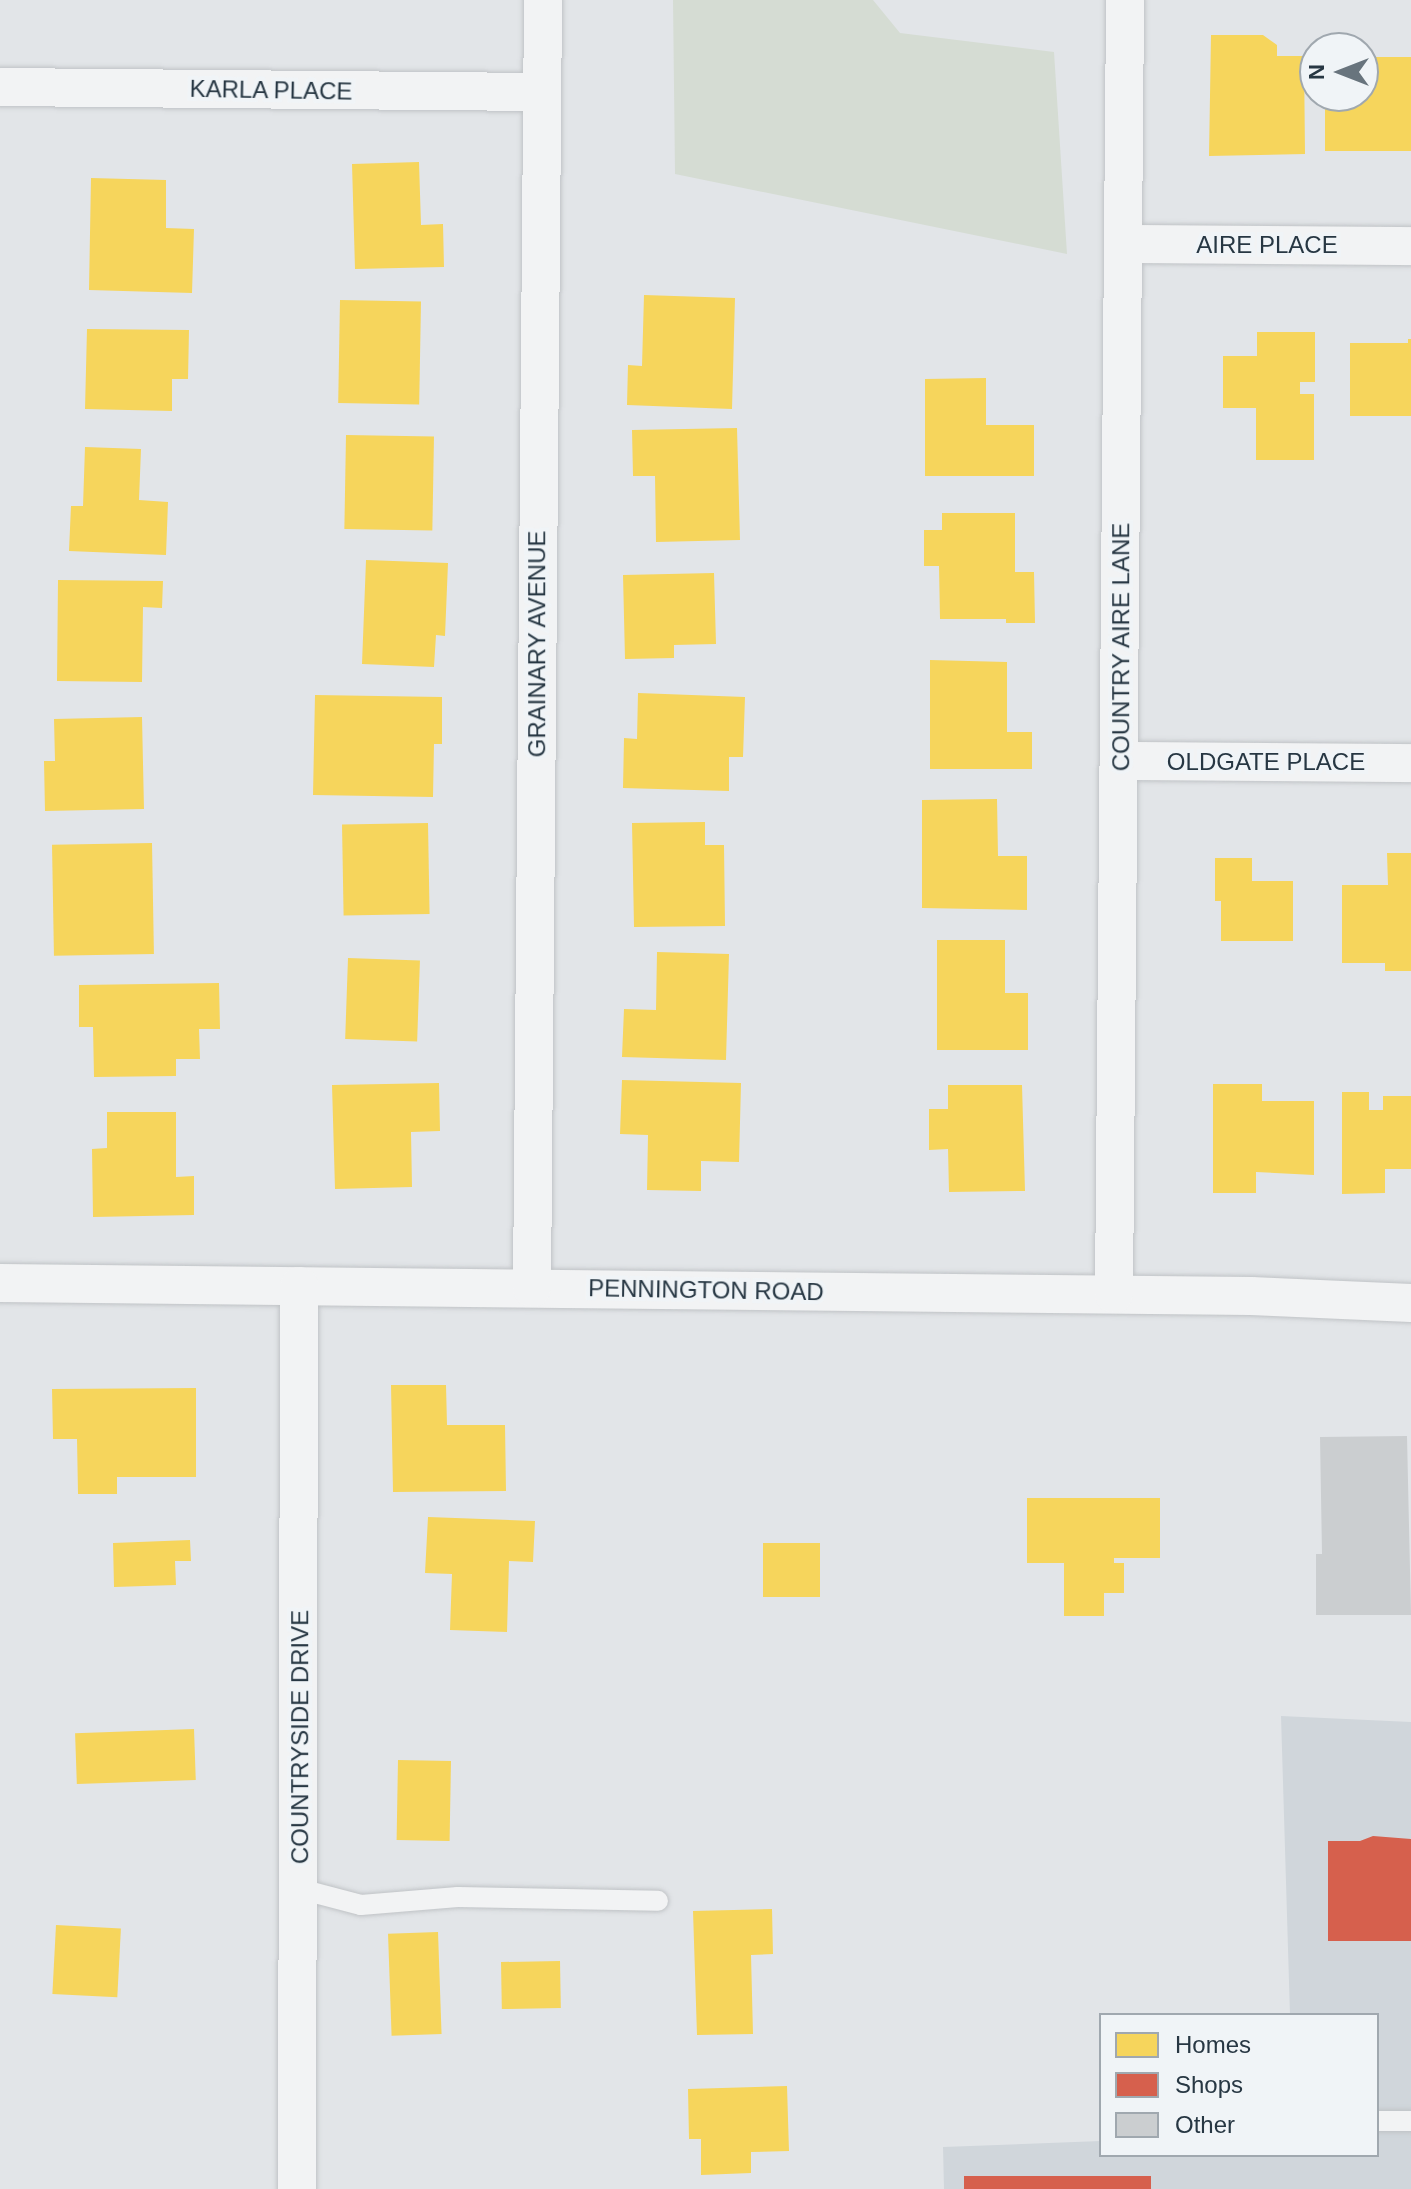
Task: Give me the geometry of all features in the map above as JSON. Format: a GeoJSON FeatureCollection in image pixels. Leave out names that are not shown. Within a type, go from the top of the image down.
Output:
{"type":"FeatureCollection","features":[{"type":"Feature","properties":{"kind":"street","name":"GRAINARY AVENUE"},"geometry":{"type":"LineString","coordinates":[[532,1288],[543,0]]}},
{"type":"Feature","properties":{"kind":"street","name":"COUNTRY AIRE LANE"},"geometry":{"type":"LineString","coordinates":[[1114,1294],[1121,761],[1125,0]]}},
{"type":"Feature","properties":{"kind":"street","name":"KARLA PLACE"},"geometry":{"type":"LineString","coordinates":[[0,87],[542,92]]}},
{"type":"Feature","properties":{"kind":"street","name":"AIRE PLACE"},"geometry":{"type":"LineString","coordinates":[[1123,244],[1411,246]]}},
{"type":"Feature","properties":{"kind":"street","name":"OLDGATE PLACE"},"geometry":{"type":"LineString","coordinates":[[1121,761],[1411,763]]}},
{"type":"Feature","properties":{"kind":"street","name":"PENNINGTON ROAD"},"geometry":{"type":"LineString","coordinates":[[0,1283],[1114,1294],[1411,1303]]}},
{"type":"Feature","properties":{"kind":"street","name":"COUNTRYSIDE DRIVE"},"geometry":{"type":"LineString","coordinates":[[297,2189],[299,1286]]}},
{"type":"Feature","properties":{"kind":"lane"},"geometry":{"type":"LineString","coordinates":[[300,1889],[361,1905],[458,1897],[658,1901]]}},
{"type":"Feature","properties":{"kind":"lane"},"geometry":{"type":"LineString","coordinates":[[1379,2121],[1411,2121]]}},
{"type":"Feature","properties":{"kind":"shaded area"},"geometry":{"type":"Polygon","coordinates":[[[673,0],[873,0],[900,33],[1054,52],[1067,254],[675,174],[673,0]]]}},
{"type":"Feature","properties":{"kind":"shaded area"},"geometry":{"type":"Polygon","coordinates":[[[1281,1716],[1411,1722],[1411,2189],[944,2189],[943,2147],[1099,2141],[1099,2157],[1379,2157],[1379,2013],[1290,2013],[1281,1716]]]}},
{"type":"Feature","properties":{"kind":"building: Homes"},"geometry":{"type":"Polygon","coordinates":[[[1211,35],[1263,35],[1277,45],[1277,56],[1299,56],[1299,112],[1305,112],[1305,154],[1209,156],[1211,35]]]}},
{"type":"Feature","properties":{"kind":"building: Homes"},"geometry":{"type":"Polygon","coordinates":[[[1379,57],[1411,57],[1411,151],[1325,151],[1325,112],[1379,112],[1379,57]]]}},
{"type":"Feature","properties":{"kind":"building: Homes"},"geometry":{"type":"Polygon","coordinates":[[[419,162],[421,225],[443,224],[444,267],[355,269],[352,164],[419,162]]]}},
{"type":"Feature","properties":{"kind":"building: Homes"},"geometry":{"type":"Polygon","coordinates":[[[91,178],[166,180],[166,228],[194,229],[192,293],[89,290],[91,178]]]}},
{"type":"Feature","properties":{"kind":"building: Homes"},"geometry":{"type":"Polygon","coordinates":[[[644,295],[735,298],[732,409],[627,405],[628,365],[642,366],[644,295]]]}},
{"type":"Feature","properties":{"kind":"building: Homes"},"geometry":{"type":"Polygon","coordinates":[[[340,300],[421,301],[419,404],[338,403],[340,300]]]}},
{"type":"Feature","properties":{"kind":"building: Homes"},"geometry":{"type":"Polygon","coordinates":[[[87,329],[189,330],[188,379],[172,379],[172,411],[85,409],[87,329]]]}},
{"type":"Feature","properties":{"kind":"building: Homes"},"geometry":{"type":"Polygon","coordinates":[[[1257,332],[1315,332],[1315,382],[1300,382],[1300,394],[1314,394],[1314,460],[1256,460],[1256,408],[1223,408],[1223,356],[1257,356],[1257,332]]]}},
{"type":"Feature","properties":{"kind":"building: Homes"},"geometry":{"type":"Polygon","coordinates":[[[1411,339],[1411,416],[1350,416],[1350,343],[1408,343],[1411,339]]]}},
{"type":"Feature","properties":{"kind":"building: Homes"},"geometry":{"type":"Polygon","coordinates":[[[986,378],[986,425],[1034,425],[1034,476],[925,476],[925,379],[986,378]]]}},
{"type":"Feature","properties":{"kind":"building: Homes"},"geometry":{"type":"Polygon","coordinates":[[[737,428],[740,540],[656,542],[655,476],[633,476],[632,430],[737,428]]]}},
{"type":"Feature","properties":{"kind":"building: Homes"},"geometry":{"type":"Polygon","coordinates":[[[346,435],[434,437],[432,531],[344,529],[346,435]]]}},
{"type":"Feature","properties":{"kind":"building: Homes"},"geometry":{"type":"Polygon","coordinates":[[[85,447],[141,449],[139,500],[168,502],[166,555],[69,551],[71,506],[83,506],[85,447]]]}},
{"type":"Feature","properties":{"kind":"building: Homes"},"geometry":{"type":"Polygon","coordinates":[[[942,513],[1015,513],[1015,572],[1034,572],[1035,623],[1006,623],[1006,619],[940,619],[939,566],[924,566],[924,530],[942,530],[942,513]]]}},
{"type":"Feature","properties":{"kind":"building: Homes"},"geometry":{"type":"Polygon","coordinates":[[[366,560],[448,563],[445,636],[436,635],[434,667],[362,664],[366,560]]]}},
{"type":"Feature","properties":{"kind":"building: Homes"},"geometry":{"type":"Polygon","coordinates":[[[714,573],[716,644],[674,645],[674,658],[625,659],[623,575],[714,573]]]}},
{"type":"Feature","properties":{"kind":"building: Homes"},"geometry":{"type":"Polygon","coordinates":[[[58,580],[163,581],[162,608],[143,607],[142,682],[57,681],[58,580]]]}},
{"type":"Feature","properties":{"kind":"building: Homes"},"geometry":{"type":"Polygon","coordinates":[[[930,660],[1007,662],[1007,732],[1032,732],[1032,769],[930,769],[930,660]]]}},
{"type":"Feature","properties":{"kind":"building: Homes"},"geometry":{"type":"Polygon","coordinates":[[[638,693],[745,697],[743,757],[729,757],[729,791],[623,788],[624,738],[637,739],[638,693]]]}},
{"type":"Feature","properties":{"kind":"building: Homes"},"geometry":{"type":"Polygon","coordinates":[[[315,695],[442,697],[442,744],[434,744],[433,797],[313,795],[315,695]]]}},
{"type":"Feature","properties":{"kind":"building: Homes"},"geometry":{"type":"Polygon","coordinates":[[[142,717],[144,809],[45,811],[44,761],[55,761],[54,719],[142,717]]]}},
{"type":"Feature","properties":{"kind":"building: Homes"},"geometry":{"type":"Polygon","coordinates":[[[997,799],[998,856],[1027,856],[1027,910],[922,908],[922,800],[997,799]]]}},
{"type":"Feature","properties":{"kind":"building: Homes"},"geometry":{"type":"Polygon","coordinates":[[[705,822],[705,845],[724,845],[725,926],[634,927],[632,823],[705,822]]]}},
{"type":"Feature","properties":{"kind":"building: Homes"},"geometry":{"type":"Polygon","coordinates":[[[428,823],[430,914],[344,915],[342,825],[428,823]]]}},
{"type":"Feature","properties":{"kind":"building: Homes"},"geometry":{"type":"Polygon","coordinates":[[[152,843],[154,954],[54,956],[52,845],[152,843]]]}},
{"type":"Feature","properties":{"kind":"building: Homes"},"geometry":{"type":"Polygon","coordinates":[[[1387,853],[1411,853],[1411,971],[1385,971],[1385,963],[1342,963],[1342,885],[1388,885],[1387,853]]]}},
{"type":"Feature","properties":{"kind":"building: Homes"},"geometry":{"type":"Polygon","coordinates":[[[1215,858],[1252,858],[1252,881],[1293,881],[1293,941],[1221,941],[1221,901],[1215,901],[1215,858]]]}},
{"type":"Feature","properties":{"kind":"building: Homes"},"geometry":{"type":"Polygon","coordinates":[[[937,940],[1005,940],[1005,993],[1028,993],[1028,1050],[937,1050],[937,940]]]}},
{"type":"Feature","properties":{"kind":"building: Homes"},"geometry":{"type":"Polygon","coordinates":[[[657,952],[729,954],[726,1060],[622,1057],[624,1009],[656,1010],[657,952]]]}},
{"type":"Feature","properties":{"kind":"building: Homes"},"geometry":{"type":"Polygon","coordinates":[[[348,958],[420,961],[417,1041],[345,1039],[348,958]]]}},
{"type":"Feature","properties":{"kind":"building: Homes"},"geometry":{"type":"Polygon","coordinates":[[[219,983],[220,1029],[199,1029],[200,1059],[176,1059],[176,1076],[94,1077],[93,1027],[79,1027],[79,985],[219,983]]]}},
{"type":"Feature","properties":{"kind":"building: Homes"},"geometry":{"type":"Polygon","coordinates":[[[622,1080],[741,1083],[739,1162],[701,1161],[701,1191],[647,1190],[648,1135],[620,1134],[622,1080]]]}},
{"type":"Feature","properties":{"kind":"building: Homes"},"geometry":{"type":"Polygon","coordinates":[[[439,1083],[440,1131],[411,1132],[412,1187],[335,1189],[332,1085],[439,1083]]]}},
{"type":"Feature","properties":{"kind":"building: Homes"},"geometry":{"type":"Polygon","coordinates":[[[1213,1084],[1262,1084],[1262,1101],[1314,1101],[1314,1175],[1256,1172],[1256,1193],[1213,1193],[1213,1084]]]}},
{"type":"Feature","properties":{"kind":"building: Homes"},"geometry":{"type":"Polygon","coordinates":[[[948,1085],[1022,1085],[1025,1191],[949,1192],[948,1149],[929,1150],[929,1109],[948,1109],[948,1085]]]}},
{"type":"Feature","properties":{"kind":"building: Homes"},"geometry":{"type":"Polygon","coordinates":[[[1342,1092],[1369,1092],[1369,1110],[1383,1110],[1383,1096],[1411,1096],[1411,1169],[1385,1169],[1385,1193],[1342,1194],[1342,1092]]]}},
{"type":"Feature","properties":{"kind":"building: Homes"},"geometry":{"type":"Polygon","coordinates":[[[107,1112],[176,1112],[176,1177],[194,1176],[194,1215],[93,1217],[92,1149],[107,1148],[107,1112]]]}},
{"type":"Feature","properties":{"kind":"building: Homes"},"geometry":{"type":"Polygon","coordinates":[[[391,1385],[446,1385],[447,1425],[505,1425],[506,1491],[393,1492],[391,1385]]]}},
{"type":"Feature","properties":{"kind":"building: Homes"},"geometry":{"type":"Polygon","coordinates":[[[196,1388],[196,1477],[117,1477],[117,1494],[78,1494],[77,1439],[53,1439],[52,1389],[196,1388]]]}},
{"type":"Feature","properties":{"kind":"building: Homes"},"geometry":{"type":"Polygon","coordinates":[[[1027,1498],[1160,1498],[1160,1558],[1114,1558],[1114,1563],[1124,1563],[1124,1593],[1104,1593],[1104,1616],[1064,1616],[1064,1563],[1027,1563],[1027,1498]]]}},
{"type":"Feature","properties":{"kind":"building: Homes"},"geometry":{"type":"Polygon","coordinates":[[[428,1517],[535,1521],[533,1562],[509,1561],[507,1632],[450,1630],[452,1574],[425,1573],[428,1517]]]}},
{"type":"Feature","properties":{"kind":"building: Homes"},"geometry":{"type":"Polygon","coordinates":[[[190,1540],[191,1561],[175,1561],[176,1585],[114,1587],[113,1543],[190,1540]]]}},
{"type":"Feature","properties":{"kind":"building: Homes"},"geometry":{"type":"Polygon","coordinates":[[[763,1543],[820,1543],[820,1597],[763,1597],[763,1543]]]}},
{"type":"Feature","properties":{"kind":"building: Homes"},"geometry":{"type":"Polygon","coordinates":[[[194,1729],[196,1780],[77,1784],[75,1733],[194,1729]]]}},
{"type":"Feature","properties":{"kind":"building: Homes"},"geometry":{"type":"Polygon","coordinates":[[[398,1760],[451,1761],[450,1841],[397,1840],[398,1760]]]}},
{"type":"Feature","properties":{"kind":"building: Homes"},"geometry":{"type":"Polygon","coordinates":[[[772,1909],[773,1954],[751,1955],[753,2034],[697,2035],[693,1911],[772,1909]]]}},
{"type":"Feature","properties":{"kind":"building: Homes"},"geometry":{"type":"Polygon","coordinates":[[[56,1925],[121,1928],[117,1997],[52,1994],[56,1925]]]}},
{"type":"Feature","properties":{"kind":"building: Homes"},"geometry":{"type":"Polygon","coordinates":[[[438,1932],[442,2034],[392,2036],[388,1934],[438,1932]]]}},
{"type":"Feature","properties":{"kind":"building: Homes"},"geometry":{"type":"Polygon","coordinates":[[[560,1961],[561,2008],[502,2009],[501,1962],[560,1961]]]}},
{"type":"Feature","properties":{"kind":"building: Homes"},"geometry":{"type":"Polygon","coordinates":[[[787,2086],[789,2151],[751,2152],[751,2173],[701,2175],[701,2139],[689,2139],[688,2089],[787,2086]]]}},
{"type":"Feature","properties":{"kind":"building: Shops"},"geometry":{"type":"Polygon","coordinates":[[[1373,1836],[1411,1839],[1411,1941],[1328,1941],[1328,1841],[1360,1841],[1373,1836]]]}},
{"type":"Feature","properties":{"kind":"building: Shops"},"geometry":{"type":"Polygon","coordinates":[[[964,2176],[1151,2176],[1151,2189],[964,2189],[964,2176]]]}},
{"type":"Feature","properties":{"kind":"building: Other"},"geometry":{"type":"Polygon","coordinates":[[[1407,1436],[1411,1615],[1316,1615],[1316,1554],[1322,1554],[1320,1437],[1407,1436]]]}}]}
